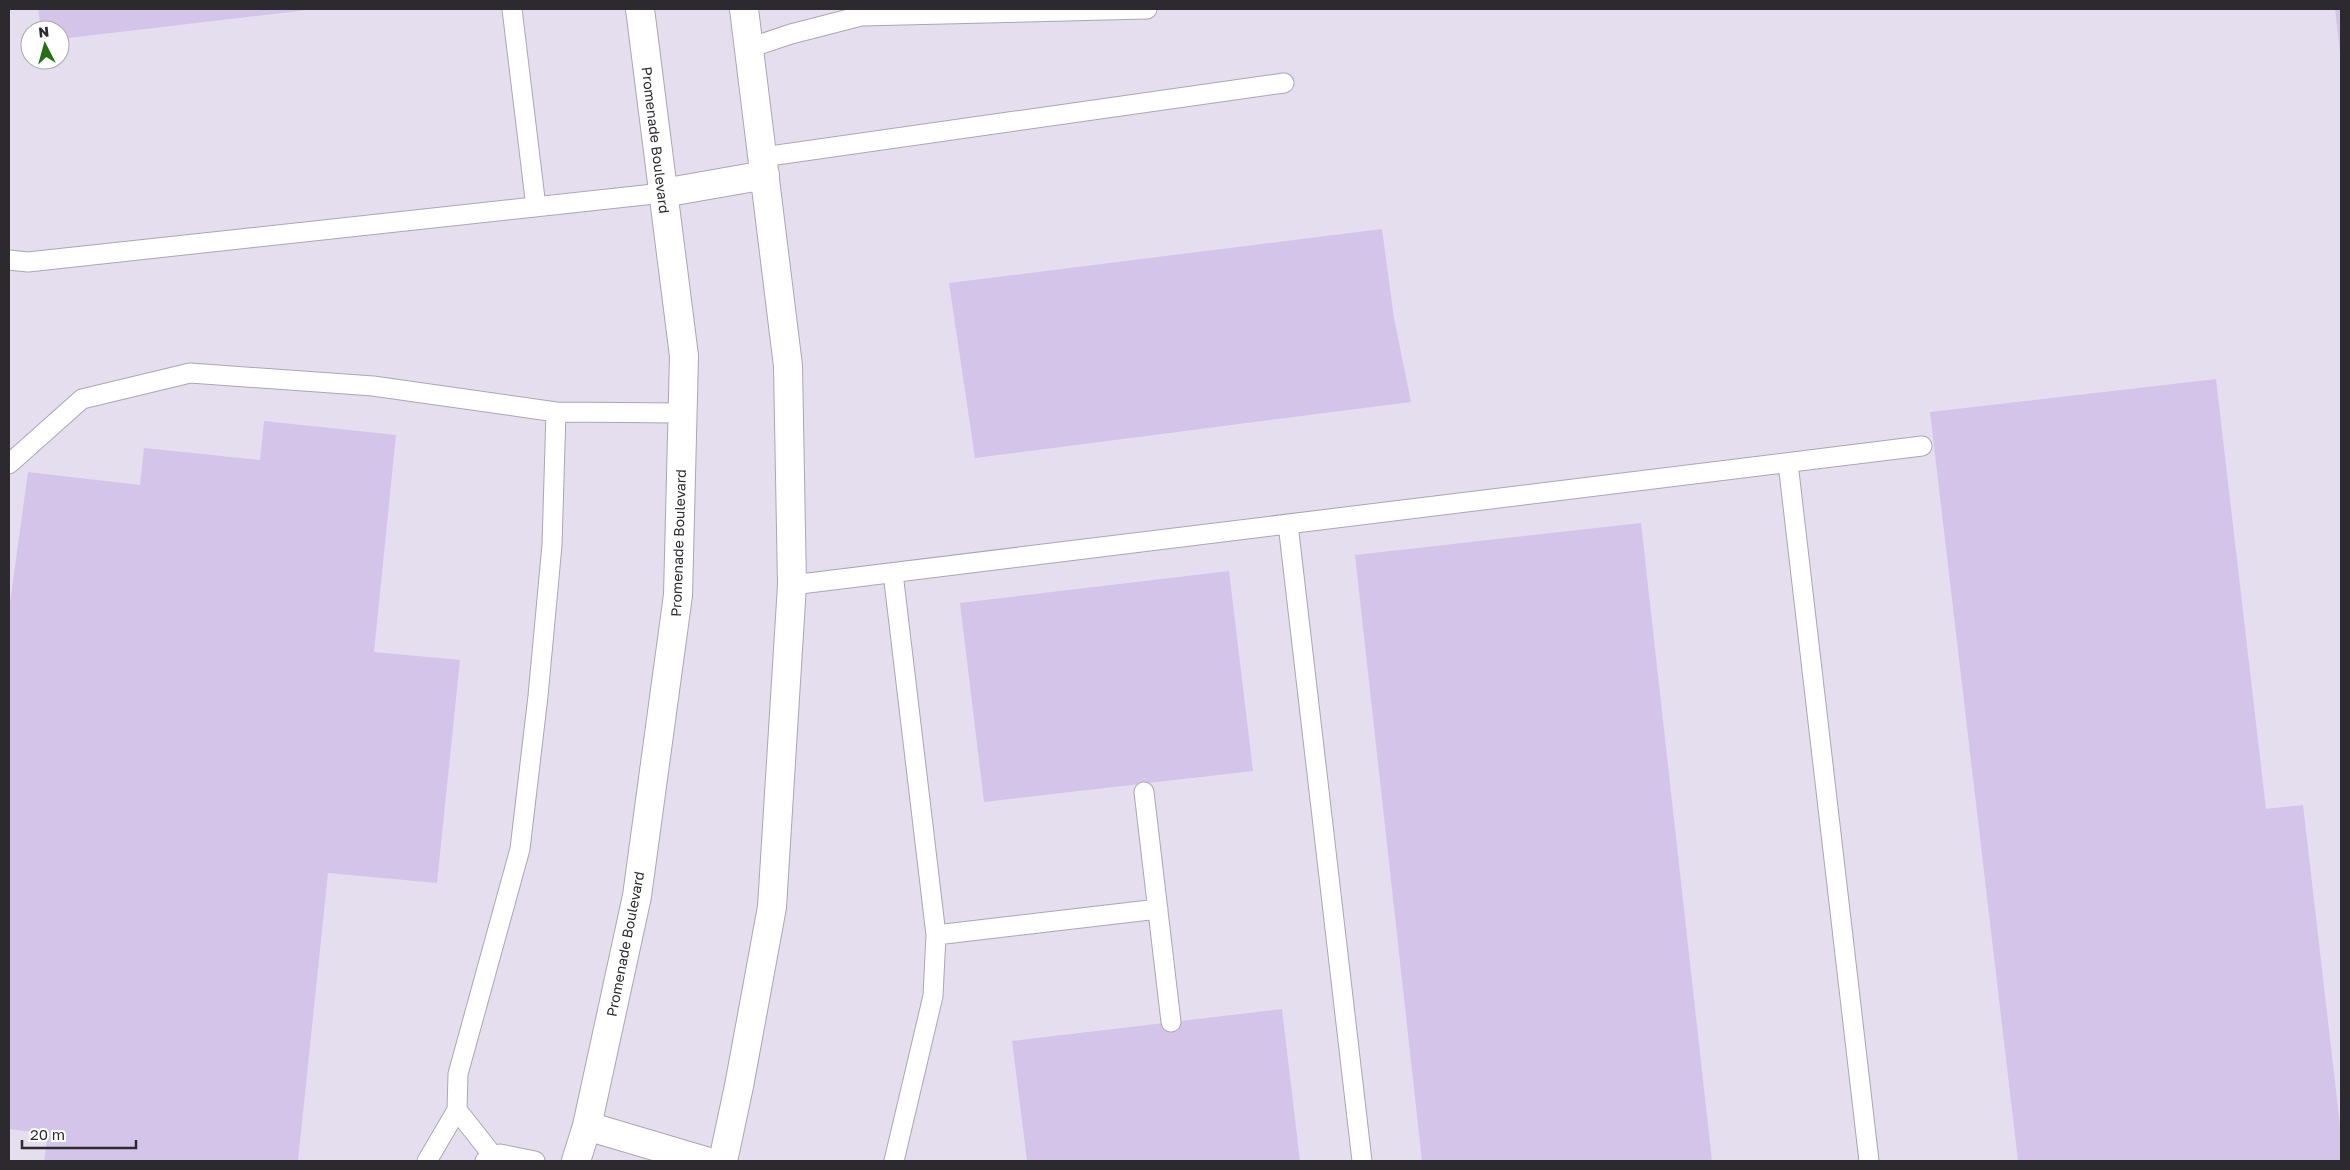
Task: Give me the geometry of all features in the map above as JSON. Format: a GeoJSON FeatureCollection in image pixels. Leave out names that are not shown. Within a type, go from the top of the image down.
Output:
{"type":"FeatureCollection","features":[{"type":"Feature","properties":{"kind":"street","name":"Promenade Boulevard"},"geometry":{"type":"LineString","coordinates":[[576,1161],[587,1126],[637,896],[678,595],[684,356],[640,9]]}},
{"type":"Feature","properties":{"kind":"street"},"geometry":{"type":"LineString","coordinates":[[722,1161],[739,1086],[772,907],[792,585],[788,366],[744,9]]}},
{"type":"Feature","properties":{"kind":"street"},"geometry":{"type":"LineString","coordinates":[[663,193],[763,166]]}},
{"type":"Feature","properties":{"kind":"street"},"geometry":{"type":"LineString","coordinates":[[587,1126],[705,1161]]}},
{"type":"Feature","properties":{"kind":"lane"},"geometry":{"type":"LineString","coordinates":[[512,9],[536,207]]}},
{"type":"Feature","properties":{"kind":"lane"},"geometry":{"type":"LineString","coordinates":[[749,48],[860,12],[1148,9]]}},
{"type":"Feature","properties":{"kind":"lane"},"geometry":{"type":"LineString","coordinates":[[763,166],[1284,83]]}},
{"type":"Feature","properties":{"kind":"lane"},"geometry":{"type":"LineString","coordinates":[[9,260],[28,262],[663,193]]}},
{"type":"Feature","properties":{"kind":"lane"},"geometry":{"type":"LineString","coordinates":[[9,464],[82,399],[190,373],[373,386],[556,412],[682,413]]}},
{"type":"Feature","properties":{"kind":"lane"},"geometry":{"type":"LineString","coordinates":[[427,1161],[457,1110],[458,1074],[520,849],[538,696],[552,544],[556,412]]}},
{"type":"Feature","properties":{"kind":"lane"},"geometry":{"type":"LineString","coordinates":[[792,585],[1922,446]]}},
{"type":"Feature","properties":{"kind":"lane"},"geometry":{"type":"LineString","coordinates":[[1788,463],[1868,1161]]}},
{"type":"Feature","properties":{"kind":"lane"},"geometry":{"type":"LineString","coordinates":[[1288,524],[1362,1161]]}},
{"type":"Feature","properties":{"kind":"lane"},"geometry":{"type":"LineString","coordinates":[[893,573],[936,935],[933,996],[894,1161]]}},
{"type":"Feature","properties":{"kind":"lane"},"geometry":{"type":"LineString","coordinates":[[1144,792],[1171,1022]]}},
{"type":"Feature","properties":{"kind":"lane"},"geometry":{"type":"LineString","coordinates":[[936,935],[1158,909]]}},
{"type":"Feature","properties":{"kind":"lane"},"geometry":{"type":"LineString","coordinates":[[457,1110],[490,1159],[500,1154],[535,1161]]}},
{"type":"Feature","properties":{"kind":"building"},"geometry":{"type":"Polygon","coordinates":[[[38,9],[307,9],[70,38],[70,20],[40,20],[38,9]]]}},
{"type":"Feature","properties":{"kind":"building"},"geometry":{"type":"Polygon","coordinates":[[[2335,9],[2341,9],[2341,52],[2340,52],[2335,9]]]}},
{"type":"Feature","properties":{"kind":"building"},"geometry":{"type":"Polygon","coordinates":[[[1382,229],[1394,318],[1411,402],[975,458],[949,283],[1382,229]]]}},
{"type":"Feature","properties":{"kind":"building"},"geometry":{"type":"Polygon","coordinates":[[[2216,379],[2266,809],[2303,805],[2341,1134],[2341,1161],[2018,1161],[1930,412],[2216,379]]]}},
{"type":"Feature","properties":{"kind":"building"},"geometry":{"type":"Polygon","coordinates":[[[264,421],[396,435],[374,652],[460,660],[437,883],[328,873],[298,1161],[44,1161],[48,1134],[9,1129],[9,610],[28,472],[140,485],[144,448],[260,460],[264,421]]]}},
{"type":"Feature","properties":{"kind":"building"},"geometry":{"type":"Polygon","coordinates":[[[1641,523],[1712,1161],[1422,1161],[1355,555],[1641,523]]]}},
{"type":"Feature","properties":{"kind":"building"},"geometry":{"type":"Polygon","coordinates":[[[1229,571],[1253,771],[984,802],[960,603],[1229,571]]]}},
{"type":"Feature","properties":{"kind":"building"},"geometry":{"type":"Polygon","coordinates":[[[1282,1009],[1300,1161],[1027,1161],[1012,1041],[1282,1009]]]}}]}
